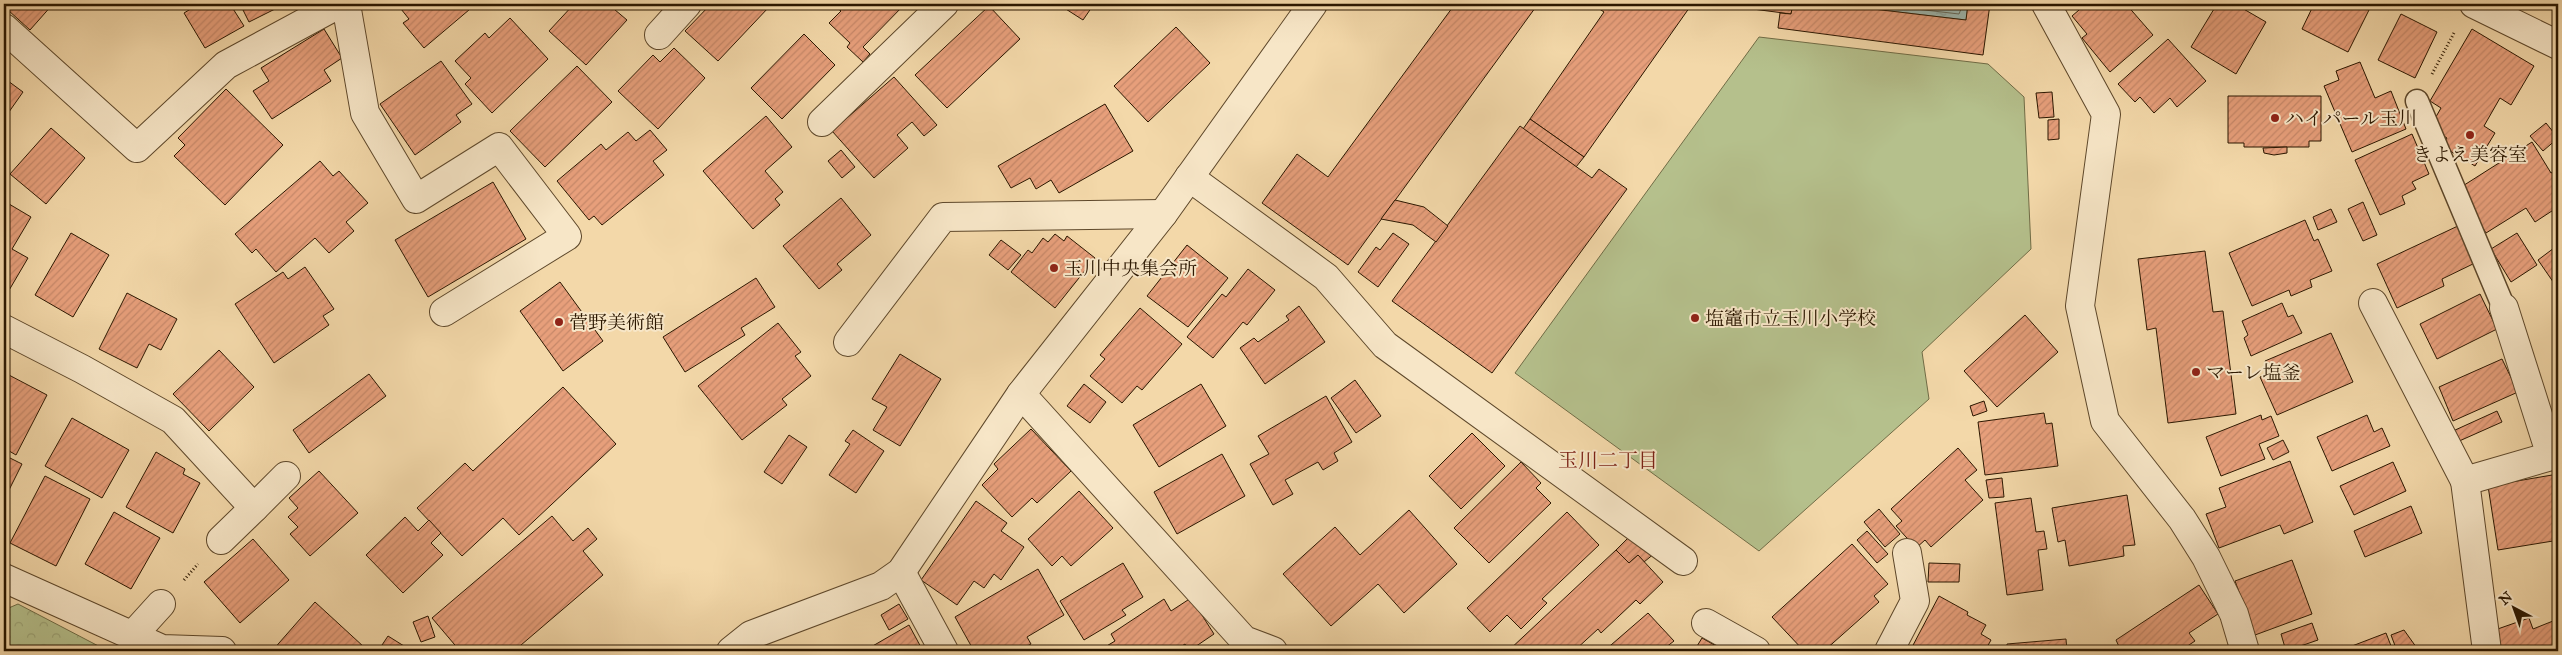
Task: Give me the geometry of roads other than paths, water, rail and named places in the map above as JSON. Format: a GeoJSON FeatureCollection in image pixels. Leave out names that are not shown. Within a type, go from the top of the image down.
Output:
{"type":"FeatureCollection","features":[{"type":"Feature","properties":{"kind":"street"},"geometry":{"type":"LineString","coordinates":[[4,28],[137,148],[226,65],[339,4]]}},
{"type":"Feature","properties":{"kind":"street"},"geometry":{"type":"LineString","coordinates":[[346,4],[365,113],[416,199],[499,146],[566,236],[444,312]]}},
{"type":"Feature","properties":{"kind":"street"},"geometry":{"type":"LineString","coordinates":[[659,35],[687,4]]}},
{"type":"Feature","properties":{"kind":"street"},"geometry":{"type":"LineString","coordinates":[[822,122],[944,4]]}},
{"type":"Feature","properties":{"kind":"street"},"geometry":{"type":"LineString","coordinates":[[731,651],[750,635],[881,586],[901,572],[1021,394],[1163,214],[1313,4]]}},
{"type":"Feature","properties":{"kind":"street"},"geometry":{"type":"LineString","coordinates":[[2046,4],[2106,114],[2080,306],[2105,421],[2182,519],[2206,557],[2234,614],[2245,651]]}},
{"type":"Feature","properties":{"kind":"street"},"geometry":{"type":"LineString","coordinates":[[2474,4],[2558,45]]}},
{"type":"Feature","properties":{"kind":"street"},"geometry":{"type":"LineString","coordinates":[[1189,177],[1326,277],[1385,345],[1683,561]]}},
{"type":"Feature","properties":{"kind":"street"},"geometry":{"type":"LineString","coordinates":[[848,342],[943,217],[1163,214]]}},
{"type":"Feature","properties":{"kind":"street"},"geometry":{"type":"LineString","coordinates":[[2373,303],[2465,481],[2487,651]]}},
{"type":"Feature","properties":{"kind":"street"},"geometry":{"type":"LineString","coordinates":[[2465,481],[2551,456],[2504,308]]}},
{"type":"Feature","properties":{"kind":"street"},"geometry":{"type":"LineString","coordinates":[[4,328],[82,368],[173,420],[254,508]]}},
{"type":"Feature","properties":{"kind":"street"},"geometry":{"type":"LineString","coordinates":[[1021,394],[1244,640],[1273,651]]}},
{"type":"Feature","properties":{"kind":"street"},"geometry":{"type":"LineString","coordinates":[[221,540],[286,476]]}},
{"type":"Feature","properties":{"kind":"street"},"geometry":{"type":"LineString","coordinates":[[1889,651],[1915,600],[1908,553]]}},
{"type":"Feature","properties":{"kind":"street"},"geometry":{"type":"LineString","coordinates":[[901,572],[944,651]]}},
{"type":"Feature","properties":{"kind":"street"},"geometry":{"type":"LineString","coordinates":[[4,578],[162,649],[222,651]]}},
{"type":"Feature","properties":{"kind":"street"},"geometry":{"type":"LineString","coordinates":[[132,636],[161,604]]}},
{"type":"Feature","properties":{"kind":"street"},"geometry":{"type":"LineString","coordinates":[[1706,623],[1756,651]]}},
{"type":"Feature","properties":{"kind":"lane"},"geometry":{"type":"LineString","coordinates":[[2417,101],[2504,308]]}},
{"type":"Feature","properties":{"kind":"water"},"geometry":{"type":"Polygon","coordinates":[[[1831,4],[1968,4],[1966,20],[1831,4]]]}},
{"type":"Feature","properties":{"kind":"place","name":"ハイパール玉川"},"geometry":{"type":"Point","coordinates":[2275,118]}},
{"type":"Feature","properties":{"kind":"place","name":"きよえ美容室"},"geometry":{"type":"Point","coordinates":[2470,135]}},
{"type":"Feature","properties":{"kind":"place","name":"玉川中央集会所"},"geometry":{"type":"Point","coordinates":[1054,268]}},
{"type":"Feature","properties":{"kind":"place","name":"塩竈市立玉川小学校"},"geometry":{"type":"Point","coordinates":[1695,318]}},
{"type":"Feature","properties":{"kind":"place","name":"菅野美術館"},"geometry":{"type":"Point","coordinates":[559,322]}},
{"type":"Feature","properties":{"kind":"place","name":"マーレ塩釜"},"geometry":{"type":"Point","coordinates":[2196,372]}},
{"type":"Feature","properties":{"kind":"district","name":"玉川二丁目"},"geometry":{"type":"Point","coordinates":[1608,460]}}]}
